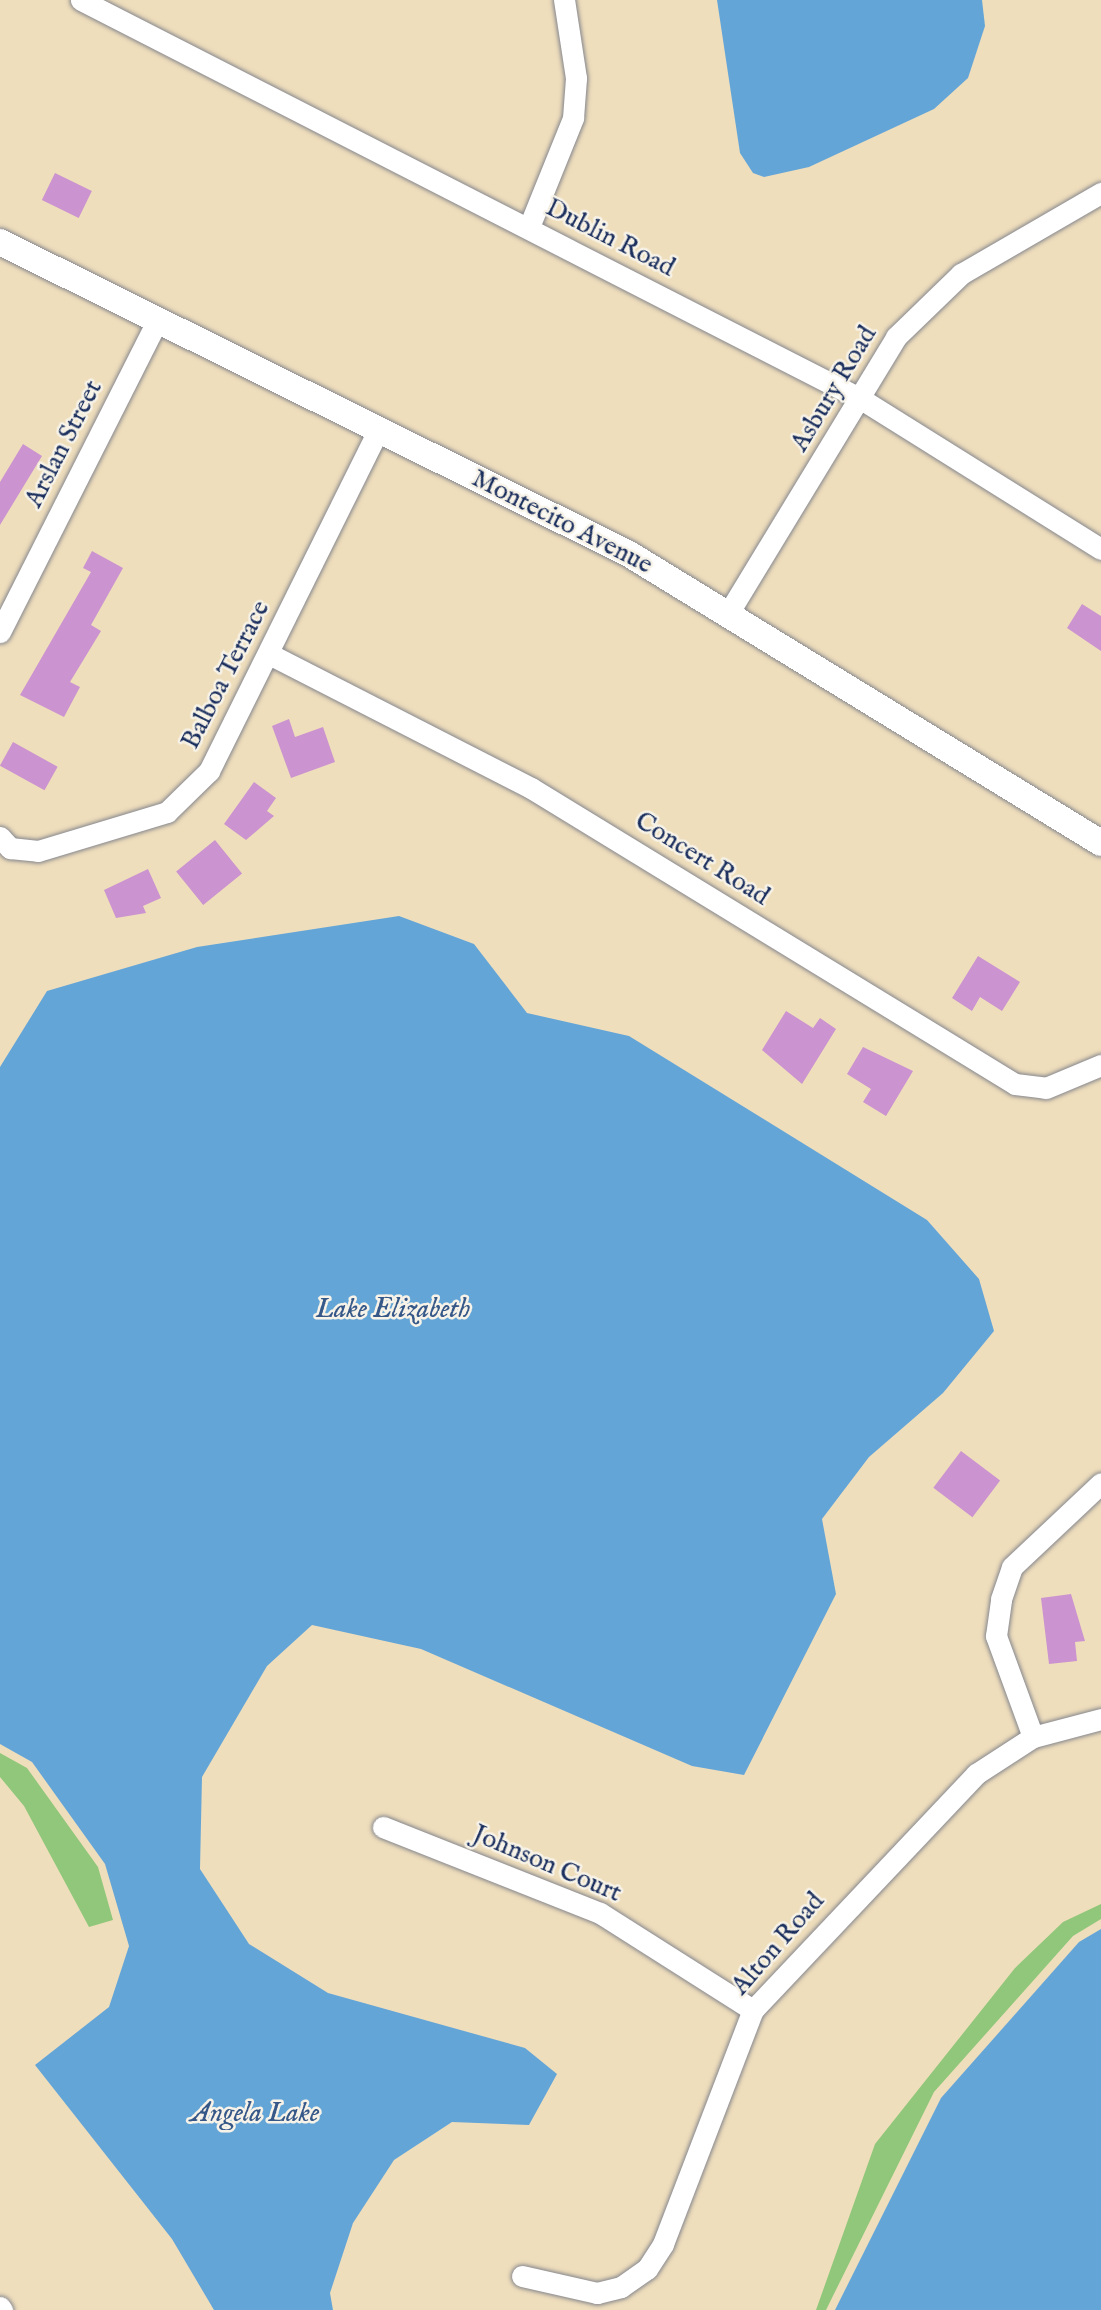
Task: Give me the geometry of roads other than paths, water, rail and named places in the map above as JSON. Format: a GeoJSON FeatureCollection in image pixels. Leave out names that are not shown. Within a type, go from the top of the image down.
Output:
{"type":"FeatureCollection","features":[{"type":"Feature","properties":{"kind":"street","name":"Dublin Road"},"geometry":{"type":"LineString","coordinates":[[81,0],[862,399],[1101,549]]}},
{"type":"Feature","properties":{"kind":"street"},"geometry":{"type":"LineString","coordinates":[[529,227],[573,118],[576,78],[564,0]]}},
{"type":"Feature","properties":{"kind":"street","name":"Asbury Road"},"geometry":{"type":"LineString","coordinates":[[729,612],[862,399],[896,337],[961,274],[1097,207]]}},
{"type":"Feature","properties":{"kind":"street","name":"Montecito Avenue"},"geometry":{"type":"LineString","coordinates":[[0,242],[629,554],[729,612],[1101,844]]}},
{"type":"Feature","properties":{"kind":"street","name":"Arslan Street"},"geometry":{"type":"LineString","coordinates":[[0,632],[158,319]]}},
{"type":"Feature","properties":{"kind":"street","name":"Balboa Terrace"},"geometry":{"type":"LineString","coordinates":[[0,837],[10,848],[38,851],[167,812],[209,771],[378,430]]}},
{"type":"Feature","properties":{"kind":"street","name":"Concert Road"},"geometry":{"type":"LineString","coordinates":[[269,654],[580,817],[1015,1084],[1046,1088],[1101,1065]]}},
{"type":"Feature","properties":{"kind":"street"},"geometry":{"type":"LineString","coordinates":[[1033,1737],[996,1636],[1001,1599],[1012,1567],[1101,1483]]}},
{"type":"Feature","properties":{"kind":"street","name":"Alton Road"},"geometry":{"type":"LineString","coordinates":[[522,2276],[597,2293],[621,2287],[647,2269],[663,2244],[753,2010],[952,1794],[1033,1737],[1101,1719]]}},
{"type":"Feature","properties":{"kind":"street","name":"Johnson Court"},"geometry":{"type":"LineString","coordinates":[[383,1827],[600,1913],[753,2010]]}},
{"type":"Feature","properties":{"kind":"water"},"geometry":{"type":"Polygon","coordinates":[[[717,0],[982,0],[985,26],[968,78],[934,109],[809,167],[764,177],[753,173],[740,153],[717,0]]]}},
{"type":"Feature","properties":{"kind":"water","name":"Lake Elizabeth"},"geometry":{"type":"Polygon","coordinates":[[[399,916],[474,944],[527,1013],[629,1036],[927,1220],[979,1279],[994,1331],[943,1393],[869,1457],[822,1519],[836,1594],[744,1775],[692,1766],[421,1649],[312,1625],[267,1666],[202,1777],[200,1869],[249,1944],[328,1993],[525,2048],[557,2074],[529,2125],[452,2122],[394,2160],[353,2223],[330,2293],[333,2310],[214,2310],[172,2239],[35,2065],[109,2007],[129,1946],[105,1864],[32,1762],[0,1744],[0,1067],[47,991],[197,947],[399,916]]]}},
{"type":"Feature","properties":{"kind":"water"},"geometry":{"type":"Polygon","coordinates":[[[1101,1929],[1101,2310],[835,2310],[941,2098],[1079,1942],[1101,1929]]]}},
{"type":"Feature","properties":{"kind":"water label","name":"Angela Lake"},"geometry":{"type":"Point","coordinates":[255,2114]}}]}
